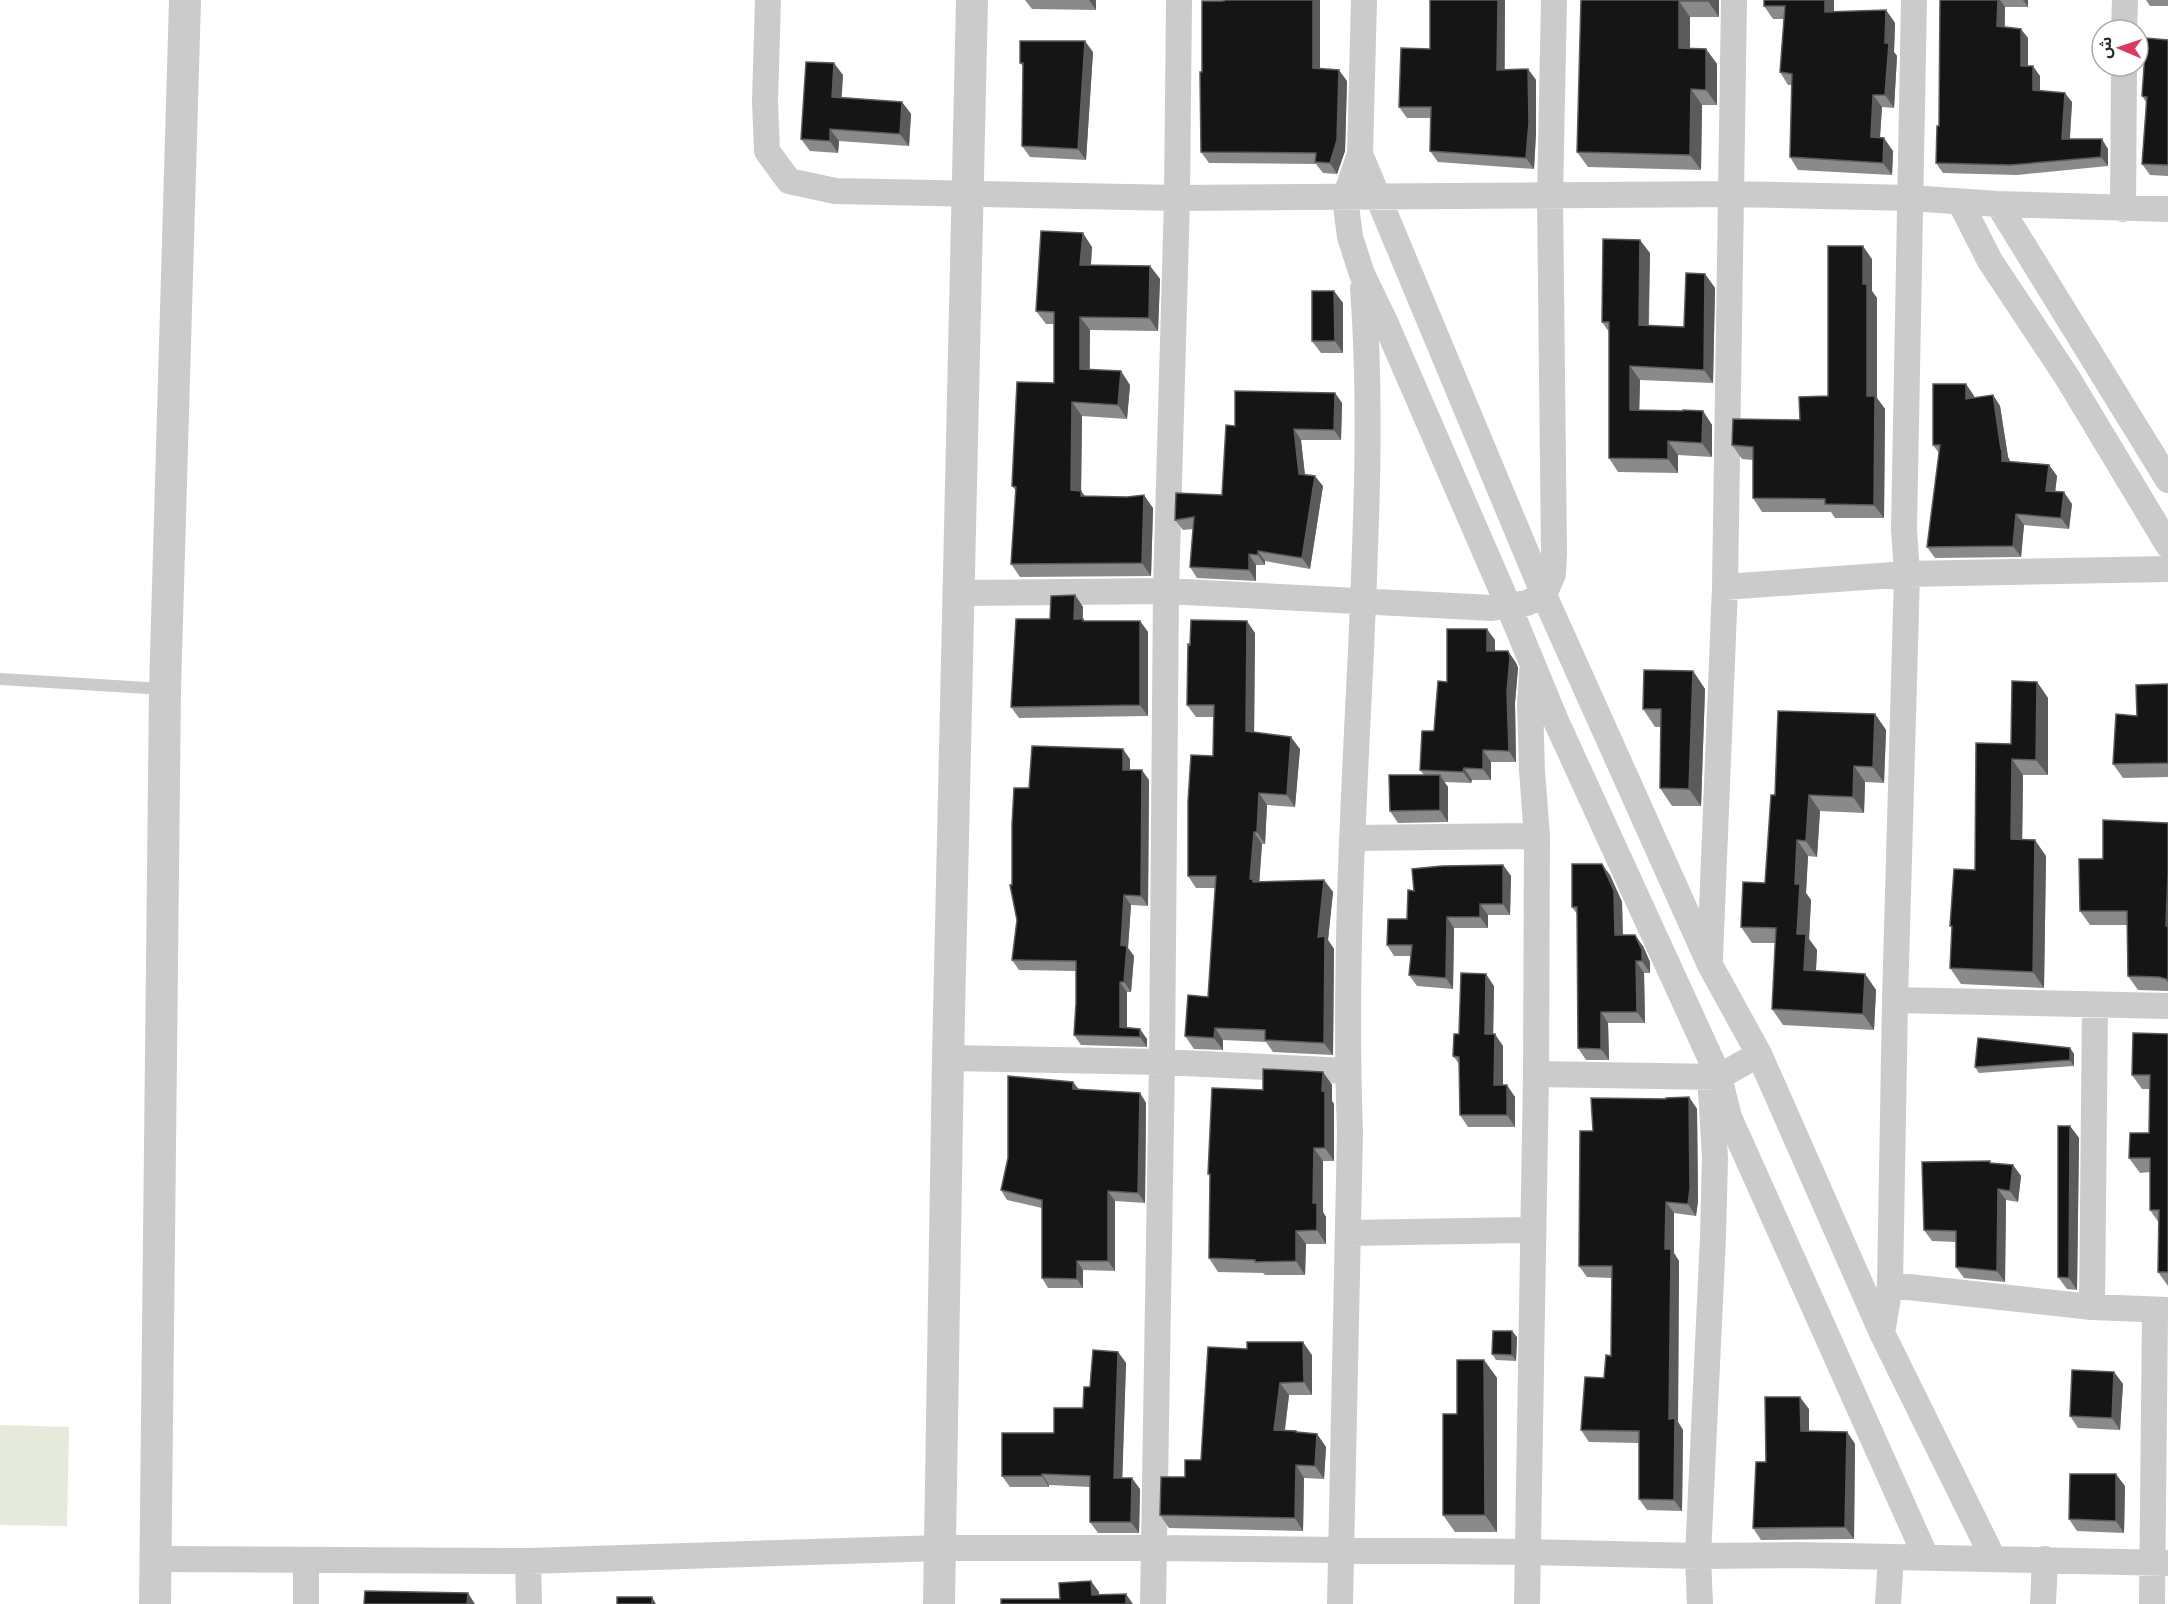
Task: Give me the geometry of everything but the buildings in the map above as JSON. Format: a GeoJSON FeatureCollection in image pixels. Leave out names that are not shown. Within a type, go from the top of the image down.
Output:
{"type":"FeatureCollection","features":[{"type":"Feature","properties":{"kind":"street"},"geometry":{"type":"LineString","coordinates":[[155,1604],[165,689],[185,0]]}},
{"type":"Feature","properties":{"kind":"street"},"geometry":{"type":"LineString","coordinates":[[768,0],[765,102],[767,152],[789,181],[835,190],[1177,198],[1732,194],[1910,198],[1998,204],[2168,209]]}},
{"type":"Feature","properties":{"kind":"street"},"geometry":{"type":"LineString","coordinates":[[939,1604],[948,1058],[972,0]]}},
{"type":"Feature","properties":{"kind":"street"},"geometry":{"type":"LineString","coordinates":[[1153,1604],[1162,1062],[1166,591],[1177,198],[1179,0]]}},
{"type":"Feature","properties":{"kind":"street"},"geometry":{"type":"LineString","coordinates":[[1364,0],[1360,154],[1345,198],[1350,237],[1362,274],[1386,324],[1556,721],[1714,1077],[1729,1117],[1926,1557]]}},
{"type":"Feature","properties":{"kind":"street"},"geometry":{"type":"LineString","coordinates":[[960,592],[1166,591],[1492,608],[1527,603],[1544,595],[1553,574],[1554,553],[1550,196],[1554,0]]}},
{"type":"Feature","properties":{"kind":"street"},"geometry":{"type":"LineString","coordinates":[[1710,965],[1725,587],[1734,0]]}},
{"type":"Feature","properties":{"kind":"street"},"geometry":{"type":"LineString","coordinates":[[1882,1334],[1890,1285],[1895,1000],[1907,573],[1904,529],[1914,0]]}},
{"type":"Feature","properties":{"kind":"street"},"geometry":{"type":"LineString","coordinates":[[2124,18],[2125,0]]}},
{"type":"Feature","properties":{"kind":"street"},"geometry":{"type":"LineString","coordinates":[[2123,209],[2124,78]]}},
{"type":"Feature","properties":{"kind":"street"},"geometry":{"type":"LineString","coordinates":[[1360,154],[1544,595],[1710,965],[1759,1054],[1882,1334],[1993,1558]]}},
{"type":"Feature","properties":{"kind":"street"},"geometry":{"type":"LineString","coordinates":[[1960,202],[1990,261],[2067,377],[2168,545]]}},
{"type":"Feature","properties":{"kind":"street"},"geometry":{"type":"LineString","coordinates":[[1998,204],[2168,480]]}},
{"type":"Feature","properties":{"kind":"street"},"geometry":{"type":"LineString","coordinates":[[1340,1604],[1350,1132],[1347,1071],[1352,838],[1363,602],[1368,409],[1368,347],[1362,274]]}},
{"type":"Feature","properties":{"kind":"street"},"geometry":{"type":"LineString","coordinates":[[1725,587],[1907,573],[2168,569]]}},
{"type":"Feature","properties":{"kind":"street"},"geometry":{"type":"LineString","coordinates":[[1527,1604],[1536,1074],[1537,836],[1530,704],[1532,663]]}},
{"type":"Feature","properties":{"kind":"street"},"geometry":{"type":"LineString","coordinates":[[1352,838],[1537,836]]}},
{"type":"Feature","properties":{"kind":"street"},"geometry":{"type":"LineString","coordinates":[[1895,1000],[2168,1006]]}},
{"type":"Feature","properties":{"kind":"street"},"geometry":{"type":"LineString","coordinates":[[2092,1307],[2095,1005]]}},
{"type":"Feature","properties":{"kind":"street"},"geometry":{"type":"LineString","coordinates":[[1536,1074],[1714,1077],[1759,1054]]}},
{"type":"Feature","properties":{"kind":"street"},"geometry":{"type":"LineString","coordinates":[[948,1058],[1162,1062],[1347,1071]]}},
{"type":"Feature","properties":{"kind":"street"},"geometry":{"type":"LineString","coordinates":[[1700,1604],[1698,1556],[1713,1225],[1714,1077]]}},
{"type":"Feature","properties":{"kind":"street"},"geometry":{"type":"LineString","coordinates":[[1348,1233],[1533,1230]]}},
{"type":"Feature","properties":{"kind":"street"},"geometry":{"type":"LineString","coordinates":[[1890,1285],[2092,1307],[2162,1310],[2160,1563],[2152,1604]]}},
{"type":"Feature","properties":{"kind":"street"},"geometry":{"type":"LineString","coordinates":[[155,1559],[528,1561],[939,1548],[1154,1548],[1698,1556],[1798,1555],[2160,1563]]}},
{"type":"Feature","properties":{"kind":"street"},"geometry":{"type":"LineString","coordinates":[[1888,1604],[1891,1557]]}},
{"type":"Feature","properties":{"kind":"street"},"geometry":{"type":"LineString","coordinates":[[2043,1604],[2045,1559]]}},
{"type":"Feature","properties":{"kind":"street"},"geometry":{"type":"LineString","coordinates":[[306,1560],[306,1604]]}},
{"type":"Feature","properties":{"kind":"street"},"geometry":{"type":"LineString","coordinates":[[528,1561],[529,1604]]}},
{"type":"Feature","properties":{"kind":"lane"},"geometry":{"type":"LineString","coordinates":[[0,679],[165,689]]}},
{"type":"Feature","properties":{"kind":"shaded area"},"geometry":{"type":"Polygon","coordinates":[[[0,1425],[69,1427],[67,1526],[0,1525],[0,1425]]]}}]}
